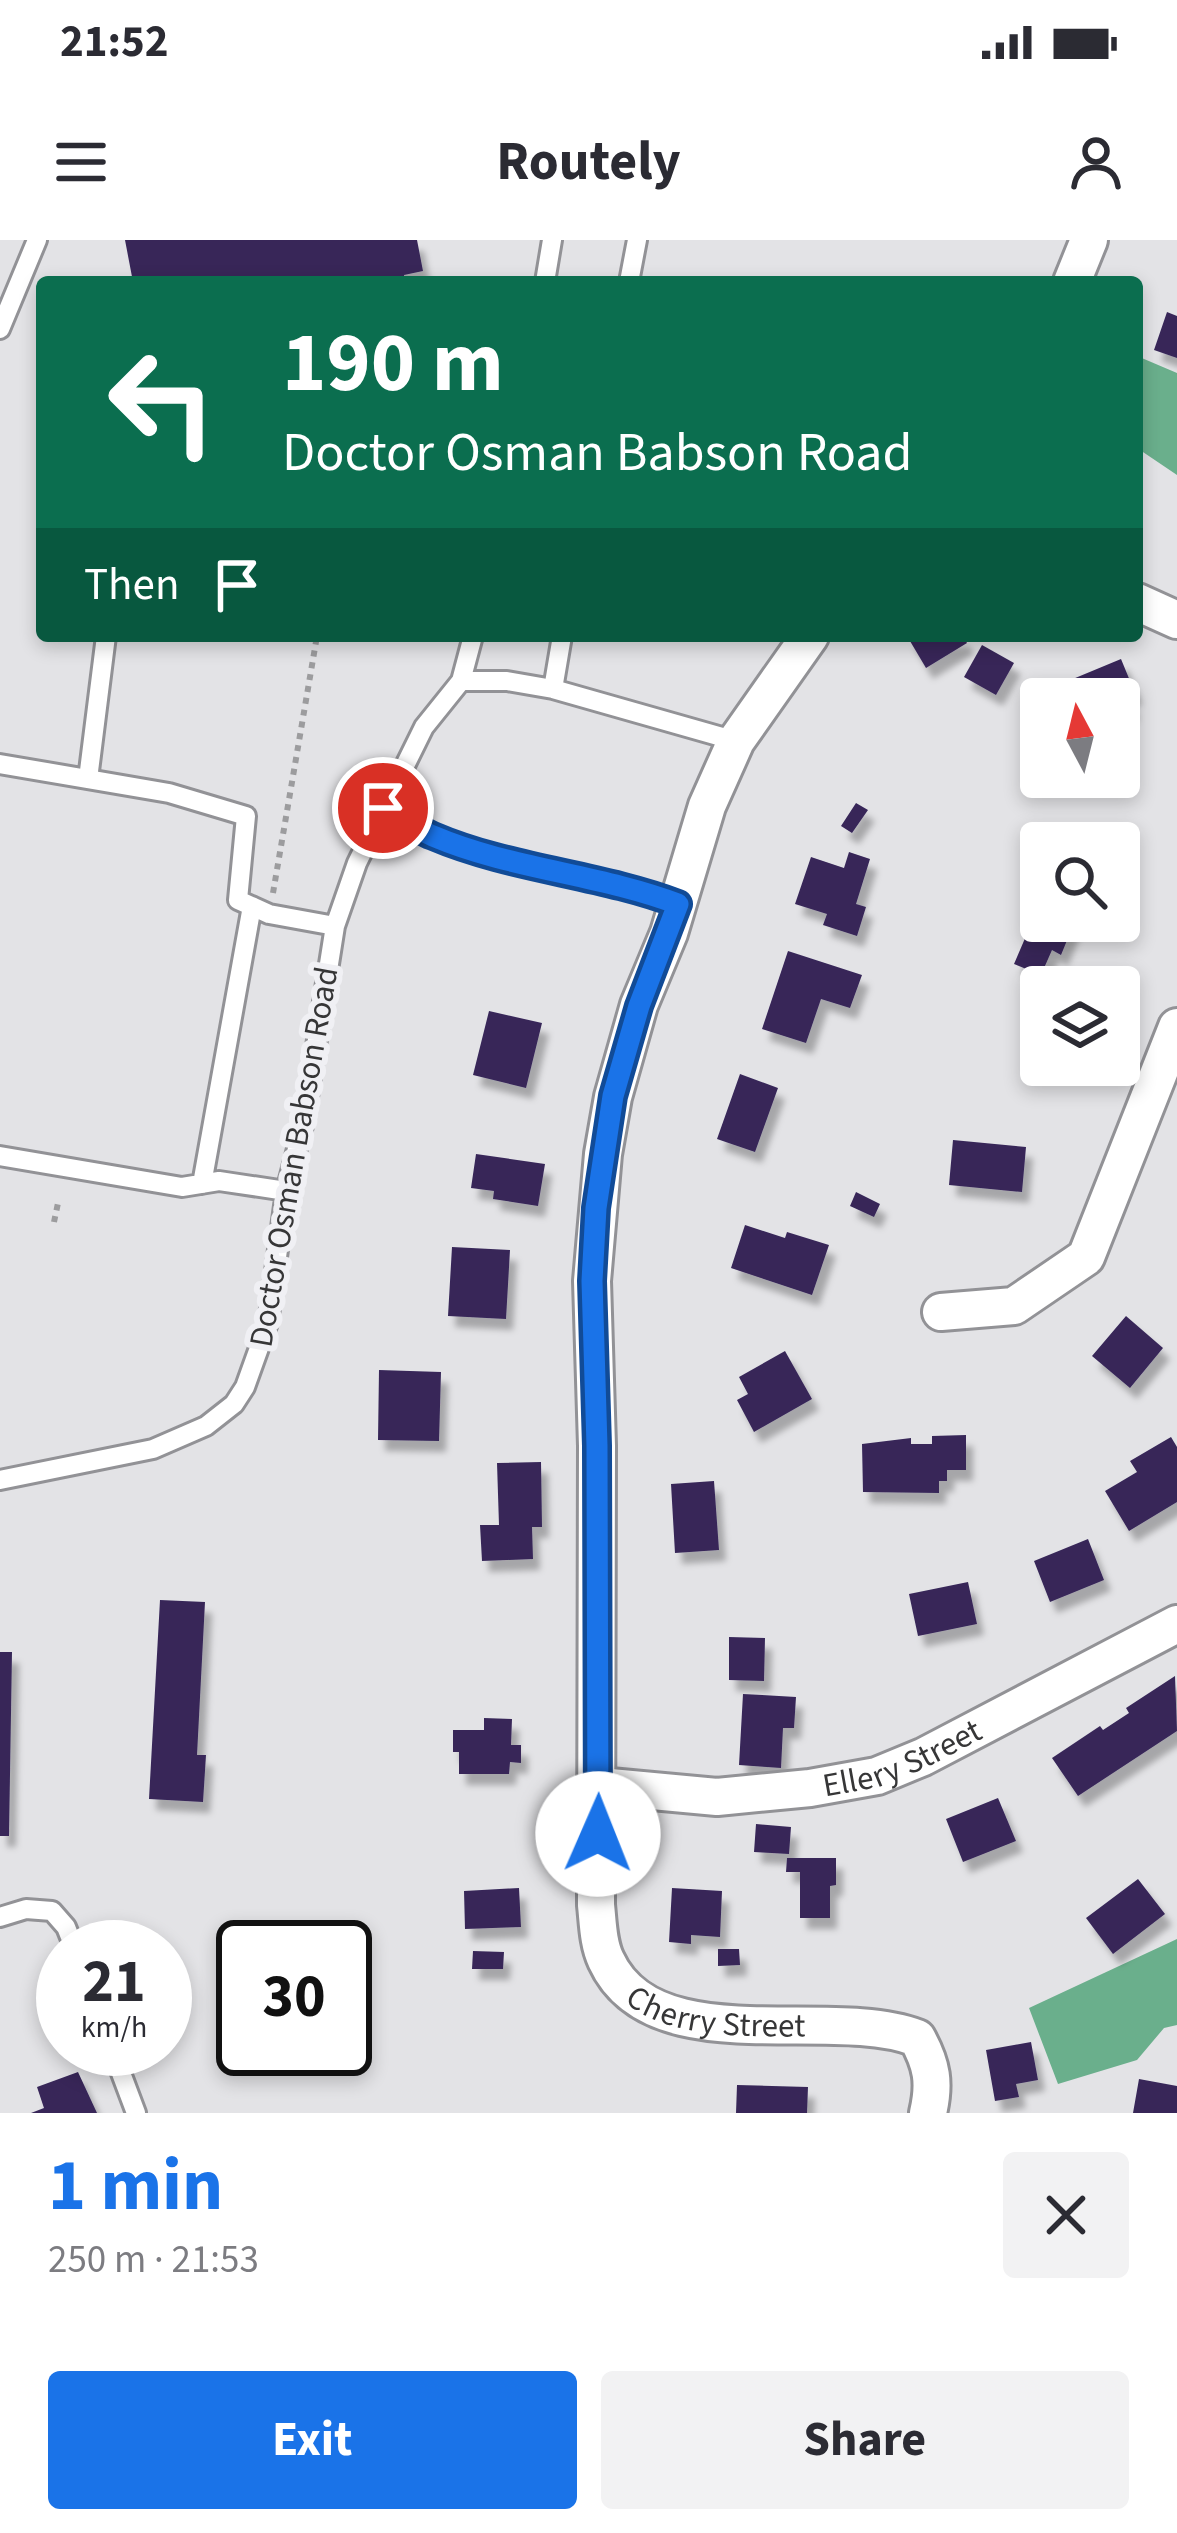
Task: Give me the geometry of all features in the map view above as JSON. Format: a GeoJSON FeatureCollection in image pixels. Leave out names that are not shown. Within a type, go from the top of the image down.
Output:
{"type":"FeatureCollection","features":[{"type":"Feature","properties":{"kind":"street"},"geometry":{"type":"LineString","coordinates":[[1074,276],[1089,240]]}},
{"type":"Feature","properties":{"kind":"street"},"geometry":{"type":"LineString","coordinates":[[1143,605],[1177,620]]}},
{"type":"Feature","properties":{"kind":"street","name":"Cherry Street"},"geometry":{"type":"LineString","coordinates":[[806,642],[736,741],[707,806],[613,1096],[596,1208],[592,1281],[599,1786],[596,1905],[606,1962],[640,2000],[665,2014],[706,2021],[872,2027],[916,2038],[931,2062],[934,2087],[928,2113]]}},
{"type":"Feature","properties":{"kind":"street"},"geometry":{"type":"LineString","coordinates":[[941,1312],[1014,1306],[1086,1257],[1177,1028]]}},
{"type":"Feature","properties":{"kind":"street","name":"Ellery Street"},"geometry":{"type":"LineString","coordinates":[[599,1786],[717,1797],[810,1789],[877,1776],[1177,1624]]}},
{"type":"Feature","properties":{"kind":"lane"},"geometry":{"type":"LineString","coordinates":[[0,329],[37,240]]}},
{"type":"Feature","properties":{"kind":"lane"},"geometry":{"type":"LineString","coordinates":[[545,276],[552,240]]}},
{"type":"Feature","properties":{"kind":"lane"},"geometry":{"type":"LineString","coordinates":[[630,276],[637,240]]}},
{"type":"Feature","properties":{"kind":"lane"},"geometry":{"type":"LineString","coordinates":[[88,779],[105,642]]}},
{"type":"Feature","properties":{"kind":"lane"},"geometry":{"type":"LineString","coordinates":[[471,642],[461,681],[508,681],[553,689],[736,741]]}},
{"type":"Feature","properties":{"kind":"lane"},"geometry":{"type":"LineString","coordinates":[[553,689],[561,642]]}},
{"type":"Feature","properties":{"kind":"lane","name":"Doctor Osman Babson Road"},"geometry":{"type":"LineString","coordinates":[[0,1480],[153,1449],[206,1426],[234,1403],[256,1361],[268,1323],[286,1191],[304,1122],[335,926],[357,862],[424,727],[461,681]]}},
{"type":"Feature","properties":{"kind":"lane"},"geometry":{"type":"LineString","coordinates":[[0,764],[169,793],[246,816],[238,900],[269,914],[335,926]]}},
{"type":"Feature","properties":{"kind":"lane"},"geometry":{"type":"LineString","coordinates":[[383,808],[430,835],[468,848],[678,904]]}},
{"type":"Feature","properties":{"kind":"lane"},"geometry":{"type":"LineString","coordinates":[[202,1184],[252,906]]}},
{"type":"Feature","properties":{"kind":"lane"},"geometry":{"type":"LineString","coordinates":[[0,1156],[182,1187],[219,1181],[286,1191]]}},
{"type":"Feature","properties":{"kind":"lane"},"geometry":{"type":"LineString","coordinates":[[0,1917],[26,1909],[52,1911],[60,1920]]}},
{"type":"Feature","properties":{"kind":"lane"},"geometry":{"type":"LineString","coordinates":[[122,2076],[136,2113]]}},
{"type":"Feature","properties":{"kind":"path"},"geometry":{"type":"LineString","coordinates":[[273,897],[316,642]]}},
{"type":"Feature","properties":{"kind":"path"},"geometry":{"type":"LineString","coordinates":[[54,1222],[58,1203]]}},
{"type":"Feature","properties":{"kind":"green space"},"geometry":{"type":"Polygon","coordinates":[[[1143,359],[1177,373],[1177,475],[1143,452],[1143,359]]]}},
{"type":"Feature","properties":{"kind":"green space"},"geometry":{"type":"Polygon","coordinates":[[[1177,1939],[1177,2025],[1164,2028],[1137,2060],[1058,2084],[1029,2008],[1177,1939]]]}},
{"type":"Feature","properties":{"kind":"building"},"geometry":{"type":"Polygon","coordinates":[[[125,240],[417,240],[423,271],[404,276],[132,276],[125,240]]]}},
{"type":"Feature","properties":{"kind":"building"},"geometry":{"type":"Polygon","coordinates":[[[1167,312],[1177,316],[1177,358],[1154,350],[1167,312]]]}},
{"type":"Feature","properties":{"kind":"building"},"geometry":{"type":"Polygon","coordinates":[[[911,642],[966,642],[967,643],[926,668],[911,642]]]}},
{"type":"Feature","properties":{"kind":"building"},"geometry":{"type":"Polygon","coordinates":[[[982,645],[1014,663],[996,695],[964,677],[982,645]]]}},
{"type":"Feature","properties":{"kind":"building"},"geometry":{"type":"Polygon","coordinates":[[[1121,659],[1129,678],[1075,678],[1121,659]]]}},
{"type":"Feature","properties":{"kind":"building"},"geometry":{"type":"Polygon","coordinates":[[[856,803],[868,810],[852,833],[841,826],[856,803]]]}},
{"type":"Feature","properties":{"kind":"building"},"geometry":{"type":"Polygon","coordinates":[[[849,852],[870,859],[856,904],[866,907],[857,936],[823,925],[827,914],[795,904],[811,857],[844,868],[849,852]]]}},
{"type":"Feature","properties":{"kind":"building"},"geometry":{"type":"Polygon","coordinates":[[[1023,942],[1066,942],[1061,955],[1052,950],[1045,966],[1014,964],[1023,942]]]}},
{"type":"Feature","properties":{"kind":"building"},"geometry":{"type":"Polygon","coordinates":[[[788,951],[862,975],[850,1008],[821,999],[806,1043],[762,1029],[788,951]]]}},
{"type":"Feature","properties":{"kind":"building"},"geometry":{"type":"Polygon","coordinates":[[[489,1011],[542,1023],[526,1088],[473,1075],[489,1011]]]}},
{"type":"Feature","properties":{"kind":"building"},"geometry":{"type":"Polygon","coordinates":[[[740,1074],[778,1088],[755,1152],[717,1139],[740,1074]]]}},
{"type":"Feature","properties":{"kind":"building"},"geometry":{"type":"Polygon","coordinates":[[[953,1140],[1026,1147],[1022,1192],[949,1185],[953,1140]]]}},
{"type":"Feature","properties":{"kind":"building"},"geometry":{"type":"Polygon","coordinates":[[[476,1154],[545,1164],[538,1206],[493,1199],[494,1191],[471,1188],[476,1154]]]}},
{"type":"Feature","properties":{"kind":"building"},"geometry":{"type":"Polygon","coordinates":[[[856,1192],[880,1204],[874,1217],[850,1206],[856,1192]]]}},
{"type":"Feature","properties":{"kind":"building"},"geometry":{"type":"Polygon","coordinates":[[[745,1225],[829,1245],[812,1295],[731,1268],[745,1225]]]}},
{"type":"Feature","properties":{"kind":"building"},"geometry":{"type":"Polygon","coordinates":[[[452,1247],[510,1250],[506,1319],[448,1316],[452,1247]]]}},
{"type":"Feature","properties":{"kind":"building"},"geometry":{"type":"Polygon","coordinates":[[[1126,1316],[1163,1348],[1130,1388],[1092,1356],[1126,1316]]]}},
{"type":"Feature","properties":{"kind":"building"},"geometry":{"type":"Polygon","coordinates":[[[785,1351],[812,1399],[754,1432],[737,1400],[748,1394],[739,1377],[785,1351]]]}},
{"type":"Feature","properties":{"kind":"building"},"geometry":{"type":"Polygon","coordinates":[[[379,1370],[441,1372],[439,1441],[378,1440],[379,1370]]]}},
{"type":"Feature","properties":{"kind":"building"},"geometry":{"type":"Polygon","coordinates":[[[966,1435],[966,1470],[947,1470],[947,1481],[939,1481],[939,1493],[863,1492],[862,1444],[911,1438],[911,1444],[932,1444],[932,1436],[966,1435]]]}},
{"type":"Feature","properties":{"kind":"building"},"geometry":{"type":"Polygon","coordinates":[[[1171,1437],[1177,1447],[1177,1502],[1129,1531],[1105,1491],[1137,1472],[1130,1461],[1171,1437]]]}},
{"type":"Feature","properties":{"kind":"building"},"geometry":{"type":"Polygon","coordinates":[[[541,1462],[542,1527],[532,1527],[533,1559],[482,1561],[480,1525],[499,1525],[497,1463],[541,1462]]]}},
{"type":"Feature","properties":{"kind":"building"},"geometry":{"type":"Polygon","coordinates":[[[714,1481],[719,1550],[675,1553],[671,1484],[714,1481]]]}},
{"type":"Feature","properties":{"kind":"building"},"geometry":{"type":"Polygon","coordinates":[[[1088,1539],[1104,1580],[1050,1602],[1034,1561],[1088,1539]]]}},
{"type":"Feature","properties":{"kind":"building"},"geometry":{"type":"Polygon","coordinates":[[[968,1582],[977,1624],[918,1636],[909,1594],[968,1582]]]}},
{"type":"Feature","properties":{"kind":"building"},"geometry":{"type":"Polygon","coordinates":[[[160,1600],[205,1602],[197,1755],[206,1755],[203,1802],[149,1799],[160,1600]]]}},
{"type":"Feature","properties":{"kind":"building"},"geometry":{"type":"Polygon","coordinates":[[[729,1637],[765,1638],[764,1681],[729,1680],[729,1637]]]}},
{"type":"Feature","properties":{"kind":"building"},"geometry":{"type":"Polygon","coordinates":[[[0,1652],[12,1652],[9,1836],[0,1836],[0,1652]]]}},
{"type":"Feature","properties":{"kind":"building"},"geometry":{"type":"Polygon","coordinates":[[[1175,1676],[1177,1731],[1078,1796],[1052,1758],[1129,1713],[1126,1708],[1175,1676]]]}},
{"type":"Feature","properties":{"kind":"building"},"geometry":{"type":"Polygon","coordinates":[[[743,1694],[796,1697],[794,1728],[783,1728],[781,1768],[739,1765],[743,1694]]]}},
{"type":"Feature","properties":{"kind":"building"},"geometry":{"type":"Polygon","coordinates":[[[484,1718],[512,1719],[511,1745],[521,1745],[521,1763],[510,1762],[509,1774],[459,1774],[453,1730],[484,1730],[484,1718]]]}},
{"type":"Feature","properties":{"kind":"building"},"geometry":{"type":"Polygon","coordinates":[[[998,1798],[1016,1841],[963,1862],[946,1819],[998,1798]]]}},
{"type":"Feature","properties":{"kind":"building"},"geometry":{"type":"Polygon","coordinates":[[[756,1824],[791,1827],[789,1854],[754,1852],[756,1824]]]}},
{"type":"Feature","properties":{"kind":"building"},"geometry":{"type":"Polygon","coordinates":[[[787,1858],[836,1858],[830,1918],[800,1918],[800,1872],[786,1872],[787,1858]]]}},
{"type":"Feature","properties":{"kind":"building"},"geometry":{"type":"Polygon","coordinates":[[[1138,1879],[1165,1914],[1113,1954],[1086,1918],[1138,1879]]]}},
{"type":"Feature","properties":{"kind":"building"},"geometry":{"type":"Polygon","coordinates":[[[519,1888],[521,1927],[465,1929],[464,1891],[519,1888]]]}},
{"type":"Feature","properties":{"kind":"building"},"geometry":{"type":"Polygon","coordinates":[[[672,1888],[722,1891],[720,1937],[691,1935],[691,1944],[669,1942],[672,1888]]]}},
{"type":"Feature","properties":{"kind":"building"},"geometry":{"type":"Polygon","coordinates":[[[718,1949],[739,1949],[740,1965],[718,1966],[718,1949]]]}},
{"type":"Feature","properties":{"kind":"building"},"geometry":{"type":"Polygon","coordinates":[[[473,1951],[504,1952],[503,1969],[472,1969],[473,1951]]]}},
{"type":"Feature","properties":{"kind":"building"},"geometry":{"type":"Polygon","coordinates":[[[1031,2042],[1038,2080],[1016,2084],[1019,2097],[995,2101],[986,2050],[1031,2042]]]}},
{"type":"Feature","properties":{"kind":"building"},"geometry":{"type":"Polygon","coordinates":[[[80,2076],[97,2113],[31,2113],[44,2108],[37,2087],[80,2076]]]}},
{"type":"Feature","properties":{"kind":"building"},"geometry":{"type":"Polygon","coordinates":[[[1139,2079],[1177,2086],[1177,2113],[1133,2113],[1139,2079]]]}},
{"type":"Feature","properties":{"kind":"building"},"geometry":{"type":"Polygon","coordinates":[[[737,2085],[808,2087],[807,2113],[736,2113],[737,2085]]]}},
{"type":"Feature","properties":{"kind":"route"},"geometry":{"type":"LineString","coordinates":[[383,808],[430,835],[468,848],[678,904],[639,1006],[613,1096],[596,1208],[592,1281],[598,1834]]}}]}
